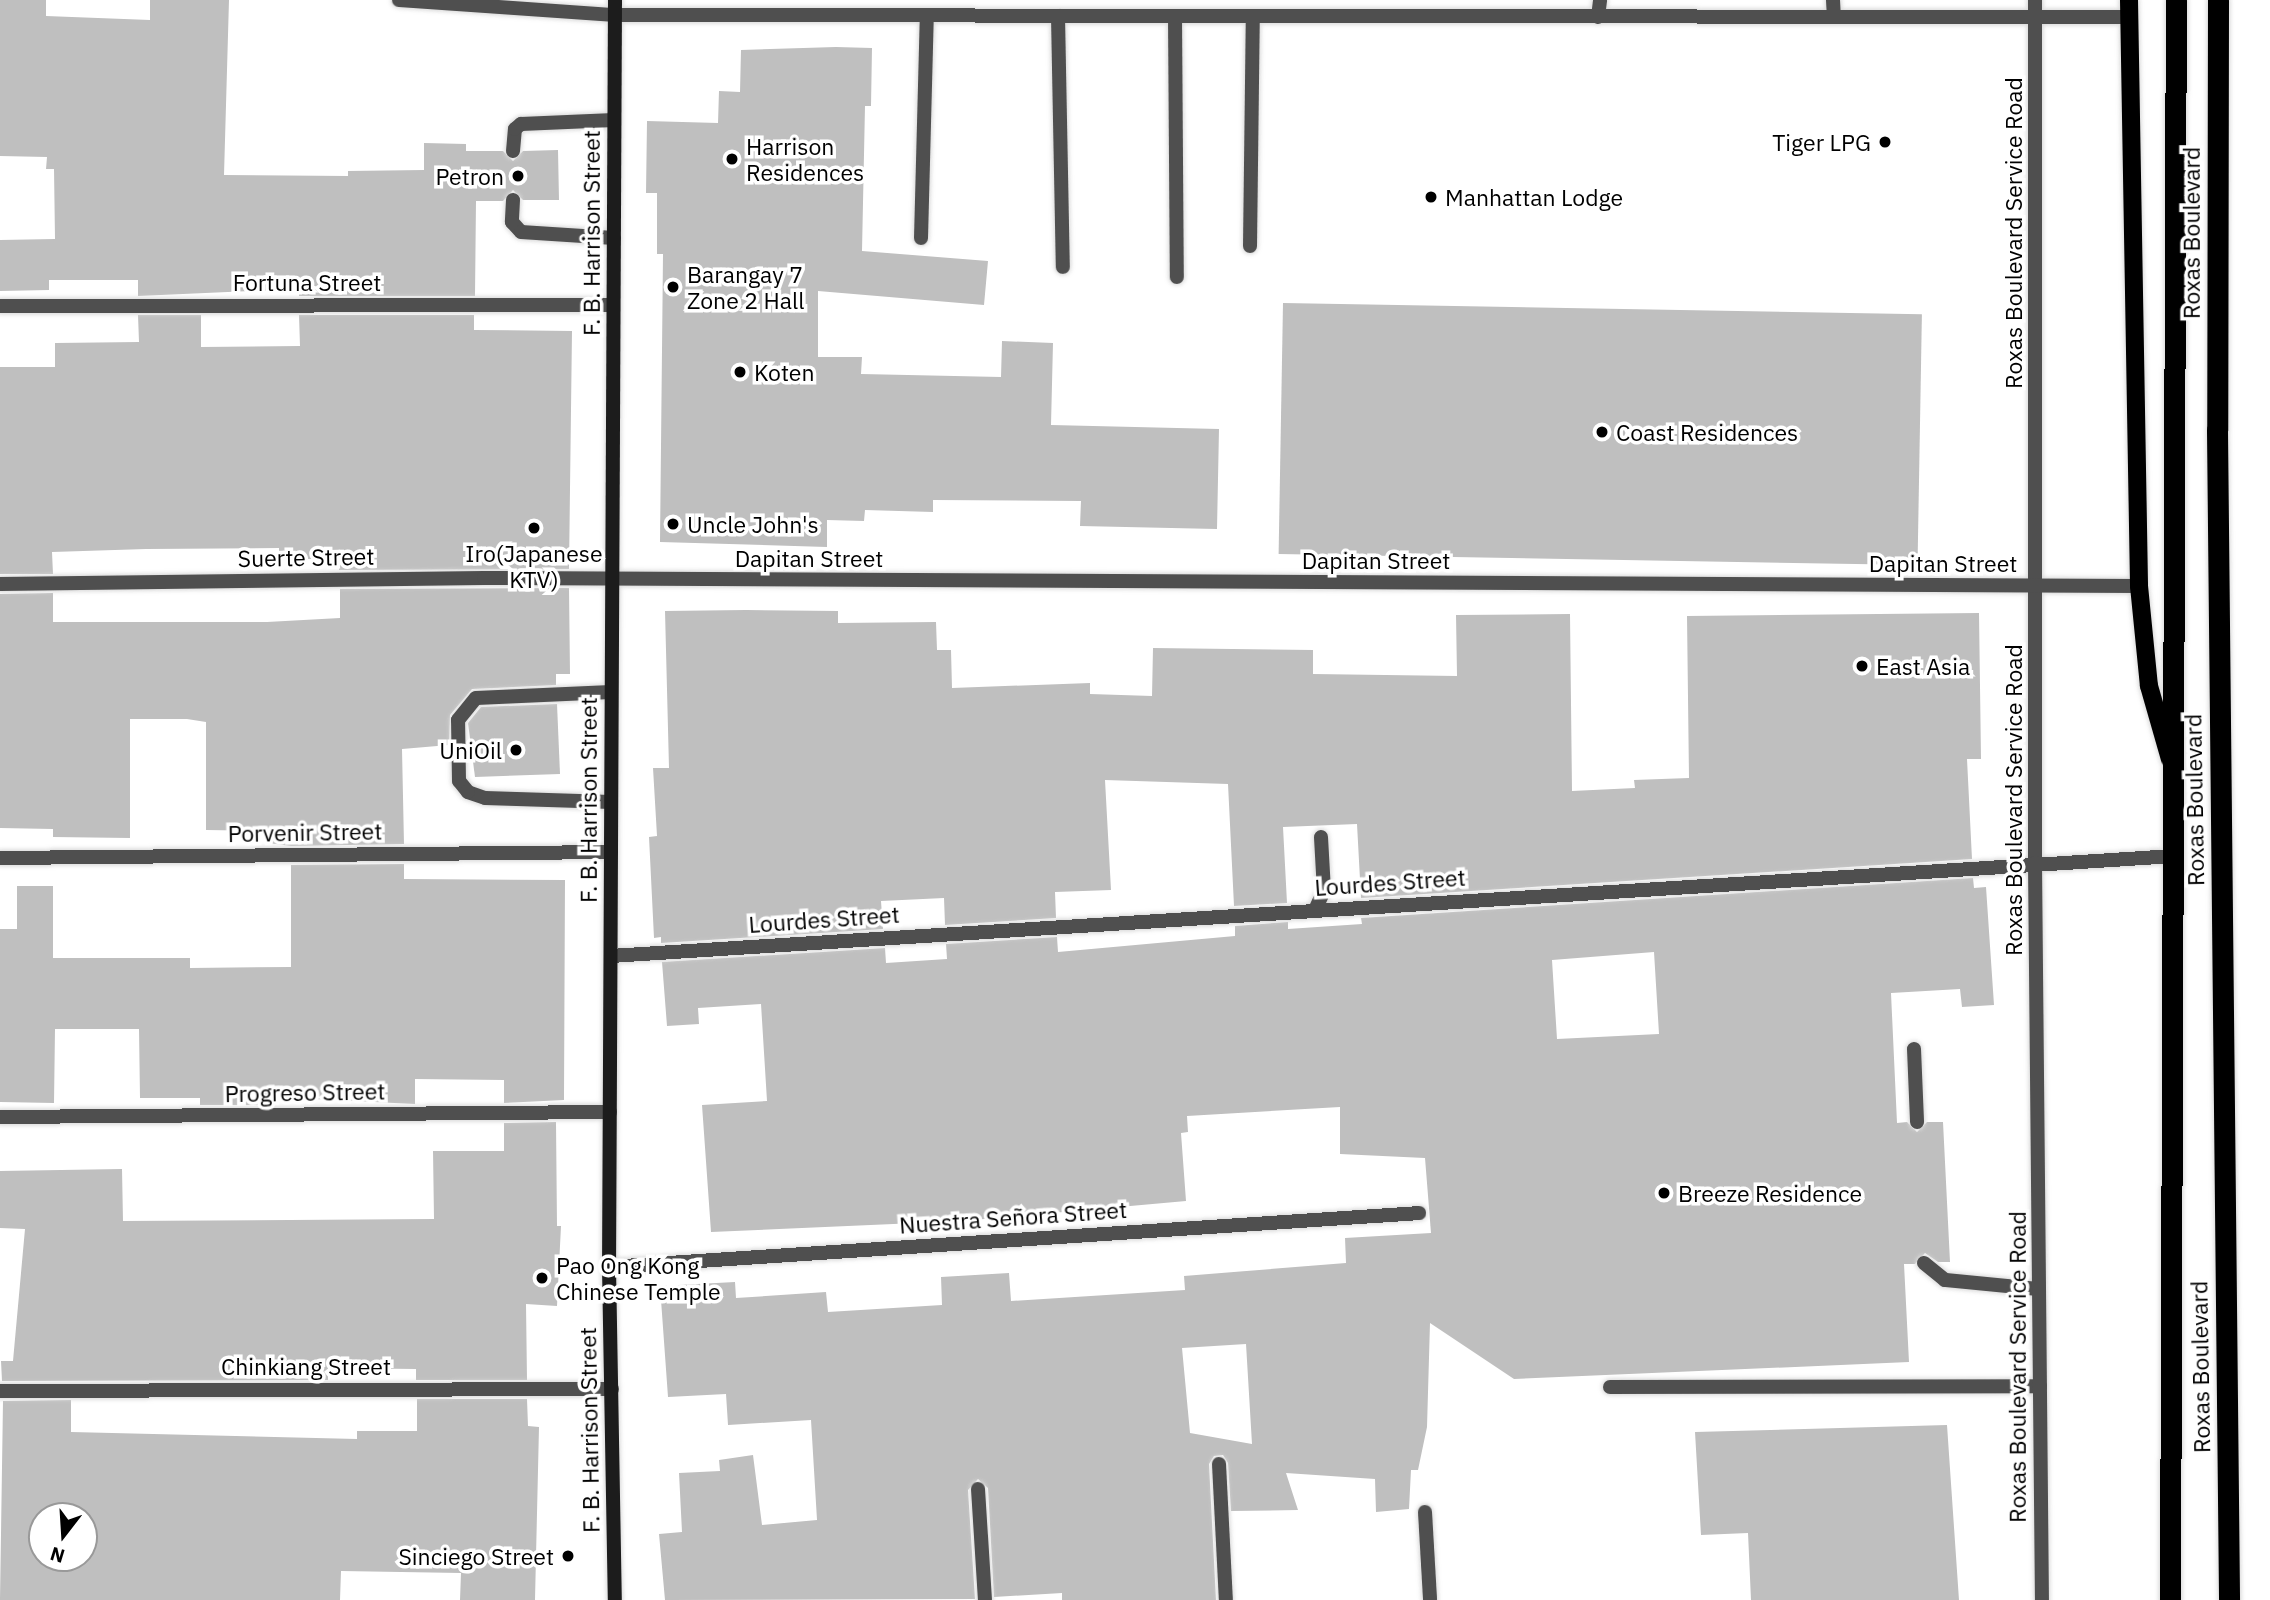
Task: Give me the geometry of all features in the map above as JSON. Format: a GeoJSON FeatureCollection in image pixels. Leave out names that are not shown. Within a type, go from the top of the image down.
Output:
{"type":"FeatureCollection","features":[{"type":"Feature","properties":{"kind":"highway","name":"Roxas Boulevard"},"geometry":{"type":"LineString","coordinates":[[2169,1600],[2176,0]]}},
{"type":"Feature","properties":{"kind":"highway","name":"Roxas Boulevard"},"geometry":{"type":"LineString","coordinates":[[2218,0],[2217,430],[2229,1600]]}},
{"type":"Feature","properties":{"kind":"main road","name":"F. B. Harrison Street"},"geometry":{"type":"LineString","coordinates":[[615,8],[609,1267],[615,1600]]}},
{"type":"Feature","properties":{"kind":"main road","name":"Roxas Boulevard"},"geometry":{"type":"LineString","coordinates":[[2129,9],[2139,586],[2149,686],[2172,765]]}},
{"type":"Feature","properties":{"kind":"street"},"geometry":{"type":"LineString","coordinates":[[399,0],[615,8],[1058,16],[2035,18],[2129,9]]}},
{"type":"Feature","properties":{"kind":"street"},"geometry":{"type":"LineString","coordinates":[[1598,17],[1600,0]]}},
{"type":"Feature","properties":{"kind":"street"},"geometry":{"type":"LineString","coordinates":[[1833,0],[1834,17]]}},
{"type":"Feature","properties":{"kind":"street","name":"Roxas Boulevard Service Road"},"geometry":{"type":"LineString","coordinates":[[2035,0],[2035,863],[2042,1600]]}},
{"type":"Feature","properties":{"kind":"street"},"geometry":{"type":"LineString","coordinates":[[921,238],[927,15]]}},
{"type":"Feature","properties":{"kind":"street"},"geometry":{"type":"LineString","coordinates":[[1058,16],[1063,267]]}},
{"type":"Feature","properties":{"kind":"street"},"geometry":{"type":"LineString","coordinates":[[1175,16],[1177,277]]}},
{"type":"Feature","properties":{"kind":"street"},"geometry":{"type":"LineString","coordinates":[[1250,246],[1253,16]]}},
{"type":"Feature","properties":{"kind":"street"},"geometry":{"type":"LineString","coordinates":[[513,151],[515,129],[521,124],[614,120]]}},
{"type":"Feature","properties":{"kind":"street"},"geometry":{"type":"LineString","coordinates":[[513,200],[512,222],[521,232],[614,238]]}},
{"type":"Feature","properties":{"kind":"street","name":"Fortuna Street"},"geometry":{"type":"LineString","coordinates":[[0,306],[613,305]]}},
{"type":"Feature","properties":{"kind":"street","name":"Dapitan Street"},"geometry":{"type":"LineString","coordinates":[[612,580],[2139,586]]}},
{"type":"Feature","properties":{"kind":"street","name":"Suerte Street"},"geometry":{"type":"LineString","coordinates":[[0,584],[612,580]]}},
{"type":"Feature","properties":{"kind":"street"},"geometry":{"type":"LineString","coordinates":[[611,692],[476,698],[458,720],[459,781],[468,792],[485,798],[611,802]]}},
{"type":"Feature","properties":{"kind":"street"},"geometry":{"type":"LineString","coordinates":[[1315,910],[1324,891],[1321,837]]}},
{"type":"Feature","properties":{"kind":"street","name":"Porvenir Street"},"geometry":{"type":"LineString","coordinates":[[0,858],[611,852]]}},
{"type":"Feature","properties":{"kind":"street","name":"Lourdes Street"},"geometry":{"type":"LineString","coordinates":[[611,956],[2173,856]]}},
{"type":"Feature","properties":{"kind":"street"},"geometry":{"type":"LineString","coordinates":[[1914,1049],[1917,1122]]}},
{"type":"Feature","properties":{"kind":"street","name":"Progreso Street"},"geometry":{"type":"LineString","coordinates":[[0,1118],[610,1112]]}},
{"type":"Feature","properties":{"kind":"street","name":"Nuestra Señora Street"},"geometry":{"type":"LineString","coordinates":[[609,1267],[1419,1213]]}},
{"type":"Feature","properties":{"kind":"street"},"geometry":{"type":"LineString","coordinates":[[1924,1263],[1945,1280],[2039,1289]]}},
{"type":"Feature","properties":{"kind":"street"},"geometry":{"type":"LineString","coordinates":[[1609,1387],[2040,1386]]}},
{"type":"Feature","properties":{"kind":"street","name":"Chinkiang Street"},"geometry":{"type":"LineString","coordinates":[[0,1391],[611,1390]]}},
{"type":"Feature","properties":{"kind":"street"},"geometry":{"type":"LineString","coordinates":[[1219,1464],[1226,1600]]}},
{"type":"Feature","properties":{"kind":"street"},"geometry":{"type":"LineString","coordinates":[[978,1489],[985,1600]]}},
{"type":"Feature","properties":{"kind":"street"},"geometry":{"type":"LineString","coordinates":[[1425,1512],[1430,1600]]}},
{"type":"Feature","properties":{"kind":"building"},"geometry":{"type":"Polygon","coordinates":[[[0,0],[46,0],[46,16],[150,20],[150,0],[229,0],[224,175],[348,176],[348,171],[424,170],[424,143],[466,144],[466,151],[503,151],[513,161],[523,151],[558,150],[559,200],[523,200],[513,190],[503,201],[476,201],[475,296],[299,296],[299,289],[138,296],[138,280],[49,280],[49,290],[0,291],[0,240],[55,239],[54,169],[46,169],[47,157],[0,156],[0,0]]]}},
{"type":"Feature","properties":{"kind":"building"},"geometry":{"type":"Polygon","coordinates":[[[872,48],[871,106],[865,106],[862,251],[988,261],[984,305],[818,291],[818,357],[862,357],[861,374],[1001,377],[1002,341],[1053,343],[1051,425],[1219,429],[1217,529],[1080,526],[1081,501],[933,500],[933,512],[865,510],[864,521],[827,520],[827,547],[660,542],[663,254],[657,254],[657,193],[646,193],[647,121],[718,123],[719,91],[740,92],[741,50],[872,48]]]}},
{"type":"Feature","properties":{"kind":"building","name":"Coast Residences"},"geometry":{"type":"Polygon","coordinates":[[[1283,303],[1922,314],[1918,565],[1279,554],[1283,303]]]}},
{"type":"Feature","properties":{"kind":"building"},"geometry":{"type":"Polygon","coordinates":[[[138,315],[201,315],[201,347],[300,346],[299,315],[474,315],[474,330],[572,331],[569,569],[339,570],[339,559],[279,559],[279,548],[146,549],[52,552],[53,574],[0,574],[0,367],[55,367],[55,343],[139,342],[138,315]]]}},
{"type":"Feature","properties":{"kind":"building"},"geometry":{"type":"Polygon","coordinates":[[[569,588],[570,674],[556,674],[556,685],[472,689],[450,715],[449,745],[402,749],[404,844],[291,846],[268,843],[268,831],[206,830],[206,722],[187,719],[130,719],[130,838],[53,837],[53,829],[0,828],[0,594],[53,593],[53,622],[267,622],[340,618],[340,589],[569,588]]]}},
{"type":"Feature","properties":{"kind":"building"},"geometry":{"type":"Polygon","coordinates":[[[665,611],[838,611],[838,623],[936,622],[937,650],[951,650],[952,688],[1090,683],[1090,694],[1152,696],[1153,648],[1313,650],[1313,674],[1457,676],[1456,615],[1570,614],[1572,791],[1635,788],[1634,780],[1689,778],[1687,616],[1979,613],[1981,759],[1967,759],[1972,859],[1361,898],[1357,824],[1283,827],[1287,903],[1234,906],[1228,784],[1105,780],[1111,890],[1055,892],[1056,918],[945,925],[944,898],[881,901],[883,929],[661,943],[661,937],[654,938],[649,837],[657,836],[653,768],[669,768],[665,611]]]}},
{"type":"Feature","properties":{"kind":"building","name":"UniOil"},"geometry":{"type":"Polygon","coordinates":[[[557,704],[560,774],[475,777],[468,723],[481,707],[557,704]]]}},
{"type":"Feature","properties":{"kind":"building"},"geometry":{"type":"Polygon","coordinates":[[[404,864],[404,879],[565,880],[564,1100],[504,1103],[504,1080],[415,1079],[415,1104],[272,1097],[272,1105],[200,1105],[200,1098],[140,1098],[139,1029],[55,1029],[54,1103],[0,1102],[0,929],[17,929],[17,886],[53,886],[53,958],[190,958],[190,968],[291,967],[291,865],[404,864]]]}},
{"type":"Feature","properties":{"kind":"building"},"geometry":{"type":"Polygon","coordinates":[[[1973,878],[1974,888],[1986,887],[1994,1005],[1962,1007],[1960,989],[1891,993],[1897,1123],[1907,1122],[1917,1132],[1927,1122],[1943,1122],[1950,1262],[1938,1262],[1925,1253],[1915,1264],[1904,1264],[1909,1362],[1514,1379],[1430,1323],[1427,1427],[1418,1470],[1411,1470],[1409,1509],[1376,1512],[1375,1479],[1286,1473],[1298,1510],[1231,1511],[1228,1463],[1223,1455],[1214,1456],[1209,1464],[1216,1600],[1062,1600],[1062,1593],[994,1597],[988,1488],[978,1479],[968,1490],[975,1599],[665,1600],[659,1534],[682,1532],[679,1473],[720,1471],[719,1460],[753,1455],[762,1525],[817,1520],[811,1420],[728,1425],[726,1394],[668,1397],[660,1286],[735,1282],[736,1298],[826,1292],[828,1312],[942,1305],[941,1277],[1009,1273],[1011,1301],[1185,1290],[1184,1276],[1346,1263],[1345,1238],[1431,1233],[1425,1158],[1340,1154],[1340,1107],[1187,1116],[1188,1132],[1181,1133],[1186,1201],[962,1221],[711,1232],[702,1105],[767,1101],[761,1004],[698,1008],[699,1024],[667,1026],[662,962],[885,948],[886,963],[947,959],[946,944],[1057,937],[1058,952],[1235,936],[1235,926],[1288,922],[1288,929],[1362,924],[1361,918],[1973,878]],[[1654,952],[1552,960],[1557,1039],[1659,1034],[1654,952]],[[1246,1344],[1182,1348],[1190,1433],[1252,1444],[1246,1344]]]}},
{"type":"Feature","properties":{"kind":"building"},"geometry":{"type":"Polygon","coordinates":[[[556,1122],[557,1226],[561,1226],[557,1306],[526,1304],[527,1380],[416,1380],[416,1369],[328,1368],[328,1380],[2,1381],[1,1361],[13,1361],[25,1229],[0,1228],[0,1171],[122,1169],[123,1221],[434,1219],[433,1151],[504,1151],[504,1123],[556,1122]]]}},
{"type":"Feature","properties":{"kind":"building"},"geometry":{"type":"Polygon","coordinates":[[[417,1399],[527,1399],[528,1426],[539,1427],[535,1600],[460,1600],[461,1573],[341,1571],[340,1600],[0,1600],[3,1401],[71,1400],[71,1432],[357,1439],[357,1431],[417,1431],[417,1399]]]}},
{"type":"Feature","properties":{"kind":"building"},"geometry":{"type":"Polygon","coordinates":[[[1947,1425],[1959,1600],[1751,1600],[1748,1533],[1701,1535],[1695,1432],[1947,1425]]]}},
{"type":"Feature","properties":{"kind":"place","name":"Tiger LPG"},"geometry":{"type":"Point","coordinates":[1885,142]}},
{"type":"Feature","properties":{"kind":"place","name":"Harrison Residences"},"geometry":{"type":"Point","coordinates":[732,159]}},
{"type":"Feature","properties":{"kind":"place","name":"Petron"},"geometry":{"type":"Point","coordinates":[518,176]}},
{"type":"Feature","properties":{"kind":"place","name":"Manhattan Lodge"},"geometry":{"type":"Point","coordinates":[1431,197]}},
{"type":"Feature","properties":{"kind":"place","name":"Barangay 7 Zone 2 Hall"},"geometry":{"type":"Point","coordinates":[673,287]}},
{"type":"Feature","properties":{"kind":"place","name":"Koten"},"geometry":{"type":"Point","coordinates":[740,372]}},
{"type":"Feature","properties":{"kind":"place","name":"Coast Residences"},"geometry":{"type":"Point","coordinates":[1602,432]}},
{"type":"Feature","properties":{"kind":"place","name":"Uncle John's"},"geometry":{"type":"Point","coordinates":[673,524]}},
{"type":"Feature","properties":{"kind":"place","name":"Iro(Japanese KTV)"},"geometry":{"type":"Point","coordinates":[534,528]}},
{"type":"Feature","properties":{"kind":"place","name":"East Asia"},"geometry":{"type":"Point","coordinates":[1862,666]}},
{"type":"Feature","properties":{"kind":"place","name":"UniOil"},"geometry":{"type":"Point","coordinates":[516,750]}},
{"type":"Feature","properties":{"kind":"place","name":"Breeze Residence"},"geometry":{"type":"Point","coordinates":[1664,1193]}},
{"type":"Feature","properties":{"kind":"place","name":"Pao Ong Kong Chinese Temple"},"geometry":{"type":"Point","coordinates":[542,1278]}},
{"type":"Feature","properties":{"kind":"place","name":"Sinciego Street"},"geometry":{"type":"Point","coordinates":[568,1556]}}]}
